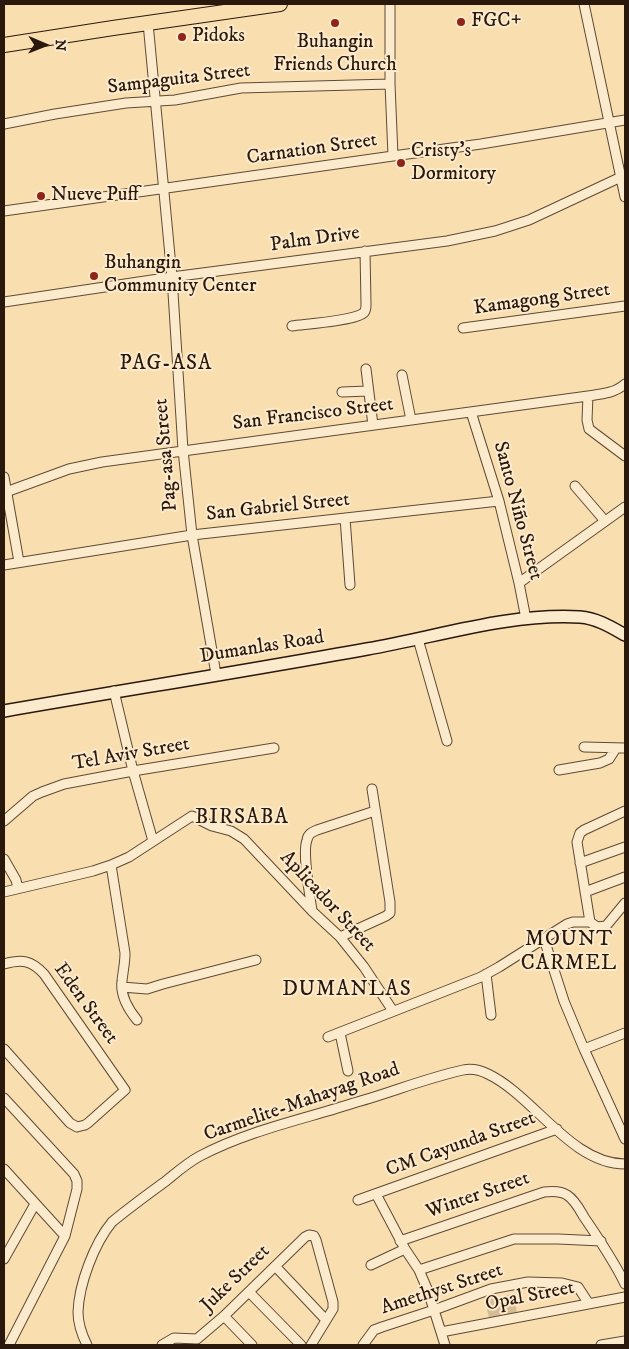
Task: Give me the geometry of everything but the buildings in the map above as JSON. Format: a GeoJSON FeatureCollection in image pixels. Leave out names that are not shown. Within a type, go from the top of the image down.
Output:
{"type":"FeatureCollection","features":[{"type":"Feature","properties":{"kind":"main road"},"geometry":{"type":"LineString","coordinates":[[4,45],[280,4]]}},
{"type":"Feature","properties":{"kind":"main road","name":"Dumanlas Road"},"geometry":{"type":"LineString","coordinates":[[4,711],[294,662],[489,624],[526,619],[581,617],[600,622],[624,632]]}},
{"type":"Feature","properties":{"kind":"street"},"geometry":{"type":"LineString","coordinates":[[390,4],[390,84],[393,156]]}},
{"type":"Feature","properties":{"kind":"street"},"geometry":{"type":"LineString","coordinates":[[584,4],[625,197]]}},
{"type":"Feature","properties":{"kind":"street","name":"Pag-asa Street"},"geometry":{"type":"LineString","coordinates":[[148,23],[172,277],[183,450],[192,535],[216,674]]}},
{"type":"Feature","properties":{"kind":"street","name":"Sampaguita Street"},"geometry":{"type":"LineString","coordinates":[[4,124],[126,103],[175,100],[254,87],[390,84]]}},
{"type":"Feature","properties":{"kind":"street","name":"Carnation Street"},"geometry":{"type":"LineString","coordinates":[[4,211],[512,140],[625,120]]}},
{"type":"Feature","properties":{"kind":"street","name":"Palm Drive"},"geometry":{"type":"LineString","coordinates":[[4,302],[172,277],[447,241],[495,231],[528,220],[621,177]]}},
{"type":"Feature","properties":{"kind":"street"},"geometry":{"type":"LineString","coordinates":[[292,326],[347,318],[362,314],[366,310],[365,251]]}},
{"type":"Feature","properties":{"kind":"street","name":"Kamagong Street"},"geometry":{"type":"LineString","coordinates":[[463,328],[625,306]]}},
{"type":"Feature","properties":{"kind":"street"},"geometry":{"type":"LineString","coordinates":[[366,369],[373,425]]}},
{"type":"Feature","properties":{"kind":"street"},"geometry":{"type":"LineString","coordinates":[[402,376],[411,420]]}},
{"type":"Feature","properties":{"kind":"street","name":"San Francisco Street"},"geometry":{"type":"LineString","coordinates":[[6,492],[84,465],[588,396],[613,392],[625,384]]}},
{"type":"Feature","properties":{"kind":"street"},"geometry":{"type":"LineString","coordinates":[[342,392],[368,391]]}},
{"type":"Feature","properties":{"kind":"street"},"geometry":{"type":"LineString","coordinates":[[588,396],[587,420],[589,429],[625,456]]}},
{"type":"Feature","properties":{"kind":"street","name":"Santo Niño Street"},"geometry":{"type":"LineString","coordinates":[[471,412],[498,501],[519,582],[526,619]]}},
{"type":"Feature","properties":{"kind":"street"},"geometry":{"type":"LineString","coordinates":[[4,477],[19,562]]}},
{"type":"Feature","properties":{"kind":"street"},"geometry":{"type":"LineString","coordinates":[[575,486],[605,521]]}},
{"type":"Feature","properties":{"kind":"street","name":"San Gabriel Street"},"geometry":{"type":"LineString","coordinates":[[4,565],[192,535],[498,501]]}},
{"type":"Feature","properties":{"kind":"street"},"geometry":{"type":"LineString","coordinates":[[519,582],[625,507]]}},
{"type":"Feature","properties":{"kind":"street"},"geometry":{"type":"LineString","coordinates":[[345,518],[350,585]]}},
{"type":"Feature","properties":{"kind":"street"},"geometry":{"type":"LineString","coordinates":[[418,639],[447,741]]}},
{"type":"Feature","properties":{"kind":"street"},"geometry":{"type":"LineString","coordinates":[[114,691],[133,771],[153,841]]}},
{"type":"Feature","properties":{"kind":"street"},"geometry":{"type":"LineString","coordinates":[[584,747],[621,748]]}},
{"type":"Feature","properties":{"kind":"street","name":"Tel Aviv Street"},"geometry":{"type":"LineString","coordinates":[[4,821],[33,796],[64,784],[274,748]]}},
{"type":"Feature","properties":{"kind":"street"},"geometry":{"type":"LineString","coordinates":[[559,770],[600,763],[609,759],[621,748]]}},
{"type":"Feature","properties":{"kind":"street"},"geometry":{"type":"LineString","coordinates":[[340,937],[390,913],[390,902],[372,789]]}},
{"type":"Feature","properties":{"kind":"street"},"geometry":{"type":"LineString","coordinates":[[312,911],[305,853],[307,838],[310,833],[375,811]]}},
{"type":"Feature","properties":{"kind":"street"},"geometry":{"type":"LineString","coordinates":[[590,922],[577,842],[580,833],[584,830],[625,812]]}},
{"type":"Feature","properties":{"kind":"street","name":"Aplicador Street"},"geometry":{"type":"LineString","coordinates":[[4,892],[111,865],[129,857],[192,816],[206,824],[231,831],[244,839],[312,911],[340,937],[364,967],[393,1011]]}},
{"type":"Feature","properties":{"kind":"street"},"geometry":{"type":"LineString","coordinates":[[580,863],[625,847]]}},
{"type":"Feature","properties":{"kind":"street"},"geometry":{"type":"LineString","coordinates":[[4,859],[13,874],[18,888]]}},
{"type":"Feature","properties":{"kind":"street"},"geometry":{"type":"LineString","coordinates":[[111,865],[125,953],[122,987],[128,1008],[138,1020]]}},
{"type":"Feature","properties":{"kind":"street"},"geometry":{"type":"LineString","coordinates":[[585,892],[625,877]]}},
{"type":"Feature","properties":{"kind":"street"},"geometry":{"type":"LineString","coordinates":[[328,1038],[486,974],[567,924],[590,922],[597,927],[606,926],[625,903]]}},
{"type":"Feature","properties":{"kind":"street"},"geometry":{"type":"LineString","coordinates":[[544,939],[562,996],[584,1050],[623,1128],[625,1139]]}},
{"type":"Feature","properties":{"kind":"street"},"geometry":{"type":"LineString","coordinates":[[122,987],[150,988],[256,960]]}},
{"type":"Feature","properties":{"kind":"street","name":"Eden Street"},"geometry":{"type":"LineString","coordinates":[[4,964],[18,961],[31,963],[38,968],[50,982],[125,1090],[85,1125],[77,1126],[70,1122],[4,1050]]}},
{"type":"Feature","properties":{"kind":"street"},"geometry":{"type":"LineString","coordinates":[[486,974],[492,1015]]}},
{"type":"Feature","properties":{"kind":"street"},"geometry":{"type":"LineString","coordinates":[[340,1033],[348,1071]]}},
{"type":"Feature","properties":{"kind":"street"},"geometry":{"type":"LineString","coordinates":[[584,1050],[625,1034]]}},
{"type":"Feature","properties":{"kind":"street","name":"Carmelite-Mahayag Road"},"geometry":{"type":"LineString","coordinates":[[87,1345],[80,1328],[79,1302],[88,1268],[104,1231],[112,1222],[197,1158],[211,1150],[257,1132],[420,1082],[472,1069],[480,1070],[511,1088],[576,1145],[598,1158],[613,1163],[625,1164]]}},
{"type":"Feature","properties":{"kind":"street"},"geometry":{"type":"LineString","coordinates":[[4,1098],[74,1174],[77,1181],[77,1189],[65,1236],[9,1345]]}},
{"type":"Feature","properties":{"kind":"street","name":"CM Cayunda Street"},"geometry":{"type":"LineString","coordinates":[[358,1200],[557,1129]]}},
{"type":"Feature","properties":{"kind":"street"},"geometry":{"type":"LineString","coordinates":[[5,1174],[65,1236]]}},
{"type":"Feature","properties":{"kind":"street","name":"Winter Street"},"geometry":{"type":"LineString","coordinates":[[371,1265],[403,1244],[551,1191],[567,1195],[574,1202],[601,1241]]}},
{"type":"Feature","properties":{"kind":"street"},"geometry":{"type":"LineString","coordinates":[[376,1194],[419,1270],[445,1345]]}},
{"type":"Feature","properties":{"kind":"street"},"geometry":{"type":"LineString","coordinates":[[4,1259],[35,1204]]}},
{"type":"Feature","properties":{"kind":"street","name":"Juke Street"},"geometry":{"type":"LineString","coordinates":[[163,1345],[174,1338],[199,1342],[309,1235],[314,1236],[316,1240],[333,1302],[333,1309],[326,1320]]}},
{"type":"Feature","properties":{"kind":"street"},"geometry":{"type":"LineString","coordinates":[[419,1270],[514,1239],[601,1241],[625,1284]]}},
{"type":"Feature","properties":{"kind":"street"},"geometry":{"type":"LineString","coordinates":[[275,1266],[326,1320],[311,1345]]}},
{"type":"Feature","properties":{"kind":"street","name":"Amethyst Street"},"geometry":{"type":"LineString","coordinates":[[363,1345],[374,1330],[491,1289],[528,1282],[562,1283],[578,1286],[589,1304]]}},
{"type":"Feature","properties":{"kind":"street"},"geometry":{"type":"LineString","coordinates":[[249,1292],[301,1345]]}},
{"type":"Feature","properties":{"kind":"street","name":"Opal Street"},"geometry":{"type":"LineString","coordinates":[[441,1332],[625,1297]]}},
{"type":"Feature","properties":{"kind":"street"},"geometry":{"type":"LineString","coordinates":[[224,1316],[252,1345]]}},
{"type":"Feature","properties":{"kind":"street"},"geometry":{"type":"LineString","coordinates":[[602,1345],[625,1341]]}},
{"type":"Feature","properties":{"kind":"shaded area"},"geometry":{"type":"Polygon","coordinates":[[[513,1294],[517,1312],[489,1318],[485,1300],[513,1294]]]}},
{"type":"Feature","properties":{"kind":"place","name":"FGC+"},"geometry":{"type":"Point","coordinates":[461,22]}},
{"type":"Feature","properties":{"kind":"place","name":"Buhangin Friends Church"},"geometry":{"type":"Point","coordinates":[335,23]}},
{"type":"Feature","properties":{"kind":"place","name":"Pidoks"},"geometry":{"type":"Point","coordinates":[182,37]}},
{"type":"Feature","properties":{"kind":"place","name":"Cristy's Dormitory"},"geometry":{"type":"Point","coordinates":[401,163]}},
{"type":"Feature","properties":{"kind":"place","name":"Nueve Puff"},"geometry":{"type":"Point","coordinates":[41,196]}},
{"type":"Feature","properties":{"kind":"place","name":"Buhangin Community Center"},"geometry":{"type":"Point","coordinates":[94,276]}},
{"type":"Feature","properties":{"kind":"district","name":"PAG-ASA"},"geometry":{"type":"Point","coordinates":[166,365]}},
{"type":"Feature","properties":{"kind":"district","name":"BIRSABA"},"geometry":{"type":"Point","coordinates":[242,819]}},
{"type":"Feature","properties":{"kind":"district","name":"MOUNT CARMEL"},"geometry":{"type":"Point","coordinates":[569,953]}},
{"type":"Feature","properties":{"kind":"district","name":"DUMANLAS"},"geometry":{"type":"Point","coordinates":[347,991]}}]}
